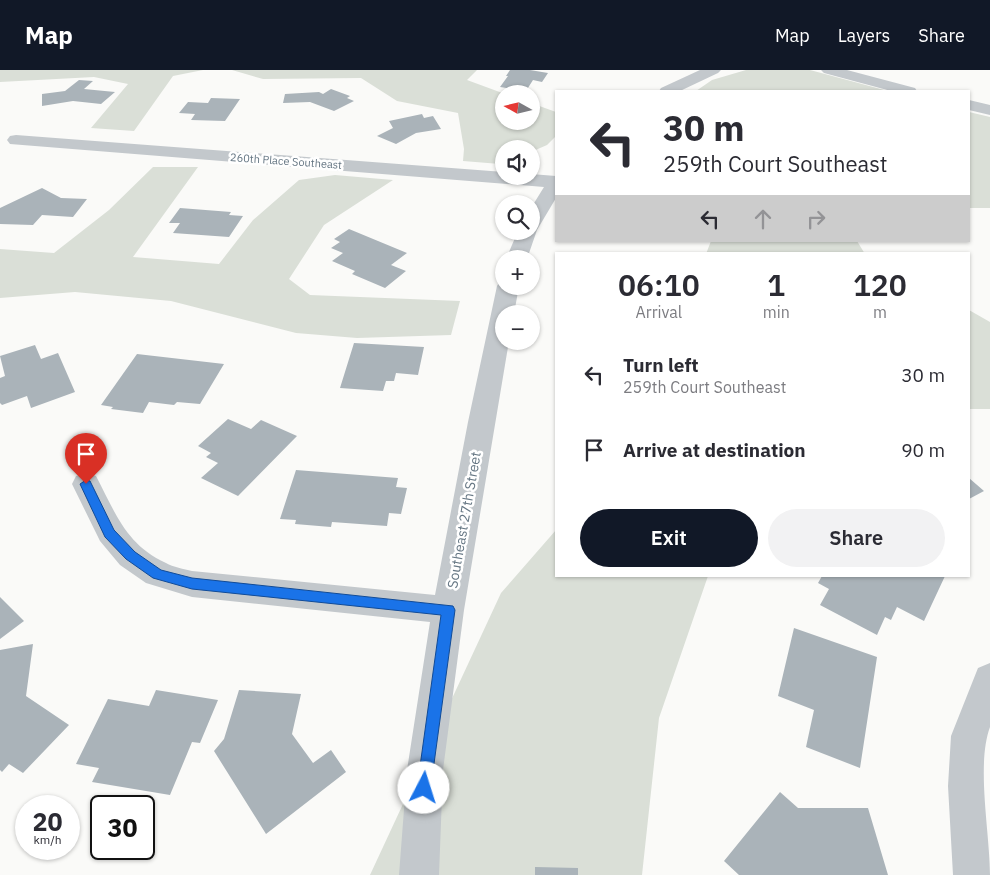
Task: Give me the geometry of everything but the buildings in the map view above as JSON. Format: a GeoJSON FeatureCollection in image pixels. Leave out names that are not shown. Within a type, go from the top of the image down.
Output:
{"type":"FeatureCollection","features":[{"type":"Feature","properties":{"kind":"street"},"geometry":{"type":"LineString","coordinates":[[669,90],[713,70]]}},
{"type":"Feature","properties":{"kind":"street"},"geometry":{"type":"LineString","coordinates":[[829,70],[906,90]]}},
{"type":"Feature","properties":{"kind":"street"},"geometry":{"type":"LineString","coordinates":[[970,106],[990,110]]}},
{"type":"Feature","properties":{"kind":"street","name":"260th Place Southeast"},"geometry":{"type":"LineString","coordinates":[[16,140],[555,182]]}},
{"type":"Feature","properties":{"kind":"street"},"geometry":{"type":"LineString","coordinates":[[540,210],[555,184]]}},
{"type":"Feature","properties":{"kind":"street","name":"Southeast 27th Street"},"geometry":{"type":"LineString","coordinates":[[419,875],[425,770],[448,610],[481,422],[506,295]]}},
{"type":"Feature","properties":{"kind":"street"},"geometry":{"type":"LineString","coordinates":[[86,484],[110,533],[131,556],[157,574],[192,584],[448,610]]}},
{"type":"Feature","properties":{"kind":"street"},"geometry":{"type":"LineString","coordinates":[[973,875],[966,786],[968,736],[990,679]]}},
{"type":"Feature","properties":{"kind":"shaded area"},"geometry":{"type":"Polygon","coordinates":[[[0,70],[203,70],[173,76],[134,131],[91,128],[128,84],[94,77],[0,82],[0,70]]]}},
{"type":"Feature","properties":{"kind":"shaded area"},"geometry":{"type":"Polygon","coordinates":[[[232,70],[477,70],[467,80],[495,90],[495,130],[540,130],[540,106],[555,112],[555,137],[547,145],[540,148],[540,140],[495,140],[495,164],[463,161],[464,149],[458,113],[397,101],[361,78],[263,79],[232,70]]]}},
{"type":"Feature","properties":{"kind":"shaded area"},"geometry":{"type":"Polygon","coordinates":[[[746,70],[810,70],[884,90],[697,90],[712,80],[746,70]]]}},
{"type":"Feature","properties":{"kind":"shaded area"},"geometry":{"type":"Polygon","coordinates":[[[970,112],[990,117],[990,208],[970,208],[970,112]]]}},
{"type":"Feature","properties":{"kind":"shaded area"},"geometry":{"type":"Polygon","coordinates":[[[153,167],[198,167],[133,257],[219,264],[253,220],[299,180],[335,175],[393,180],[324,225],[289,279],[310,295],[460,301],[451,335],[357,338],[296,333],[171,301],[75,292],[0,298],[0,249],[54,253],[109,210],[153,167]]]}},
{"type":"Feature","properties":{"kind":"shaded area"},"geometry":{"type":"Polygon","coordinates":[[[711,242],[858,242],[864,252],[707,252],[711,242]]]}},
{"type":"Feature","properties":{"kind":"shaded area"},"geometry":{"type":"Polygon","coordinates":[[[970,311],[990,322],[990,409],[970,409],[970,311]]]}},
{"type":"Feature","properties":{"kind":"shaded area"},"geometry":{"type":"Polygon","coordinates":[[[555,531],[555,577],[708,577],[659,718],[642,875],[370,875],[501,593],[555,531]]]}},
{"type":"Feature","properties":{"kind":"route"},"geometry":{"type":"LineString","coordinates":[[86,484],[110,533],[131,556],[157,574],[192,584],[448,610],[424,788]]}}]}
